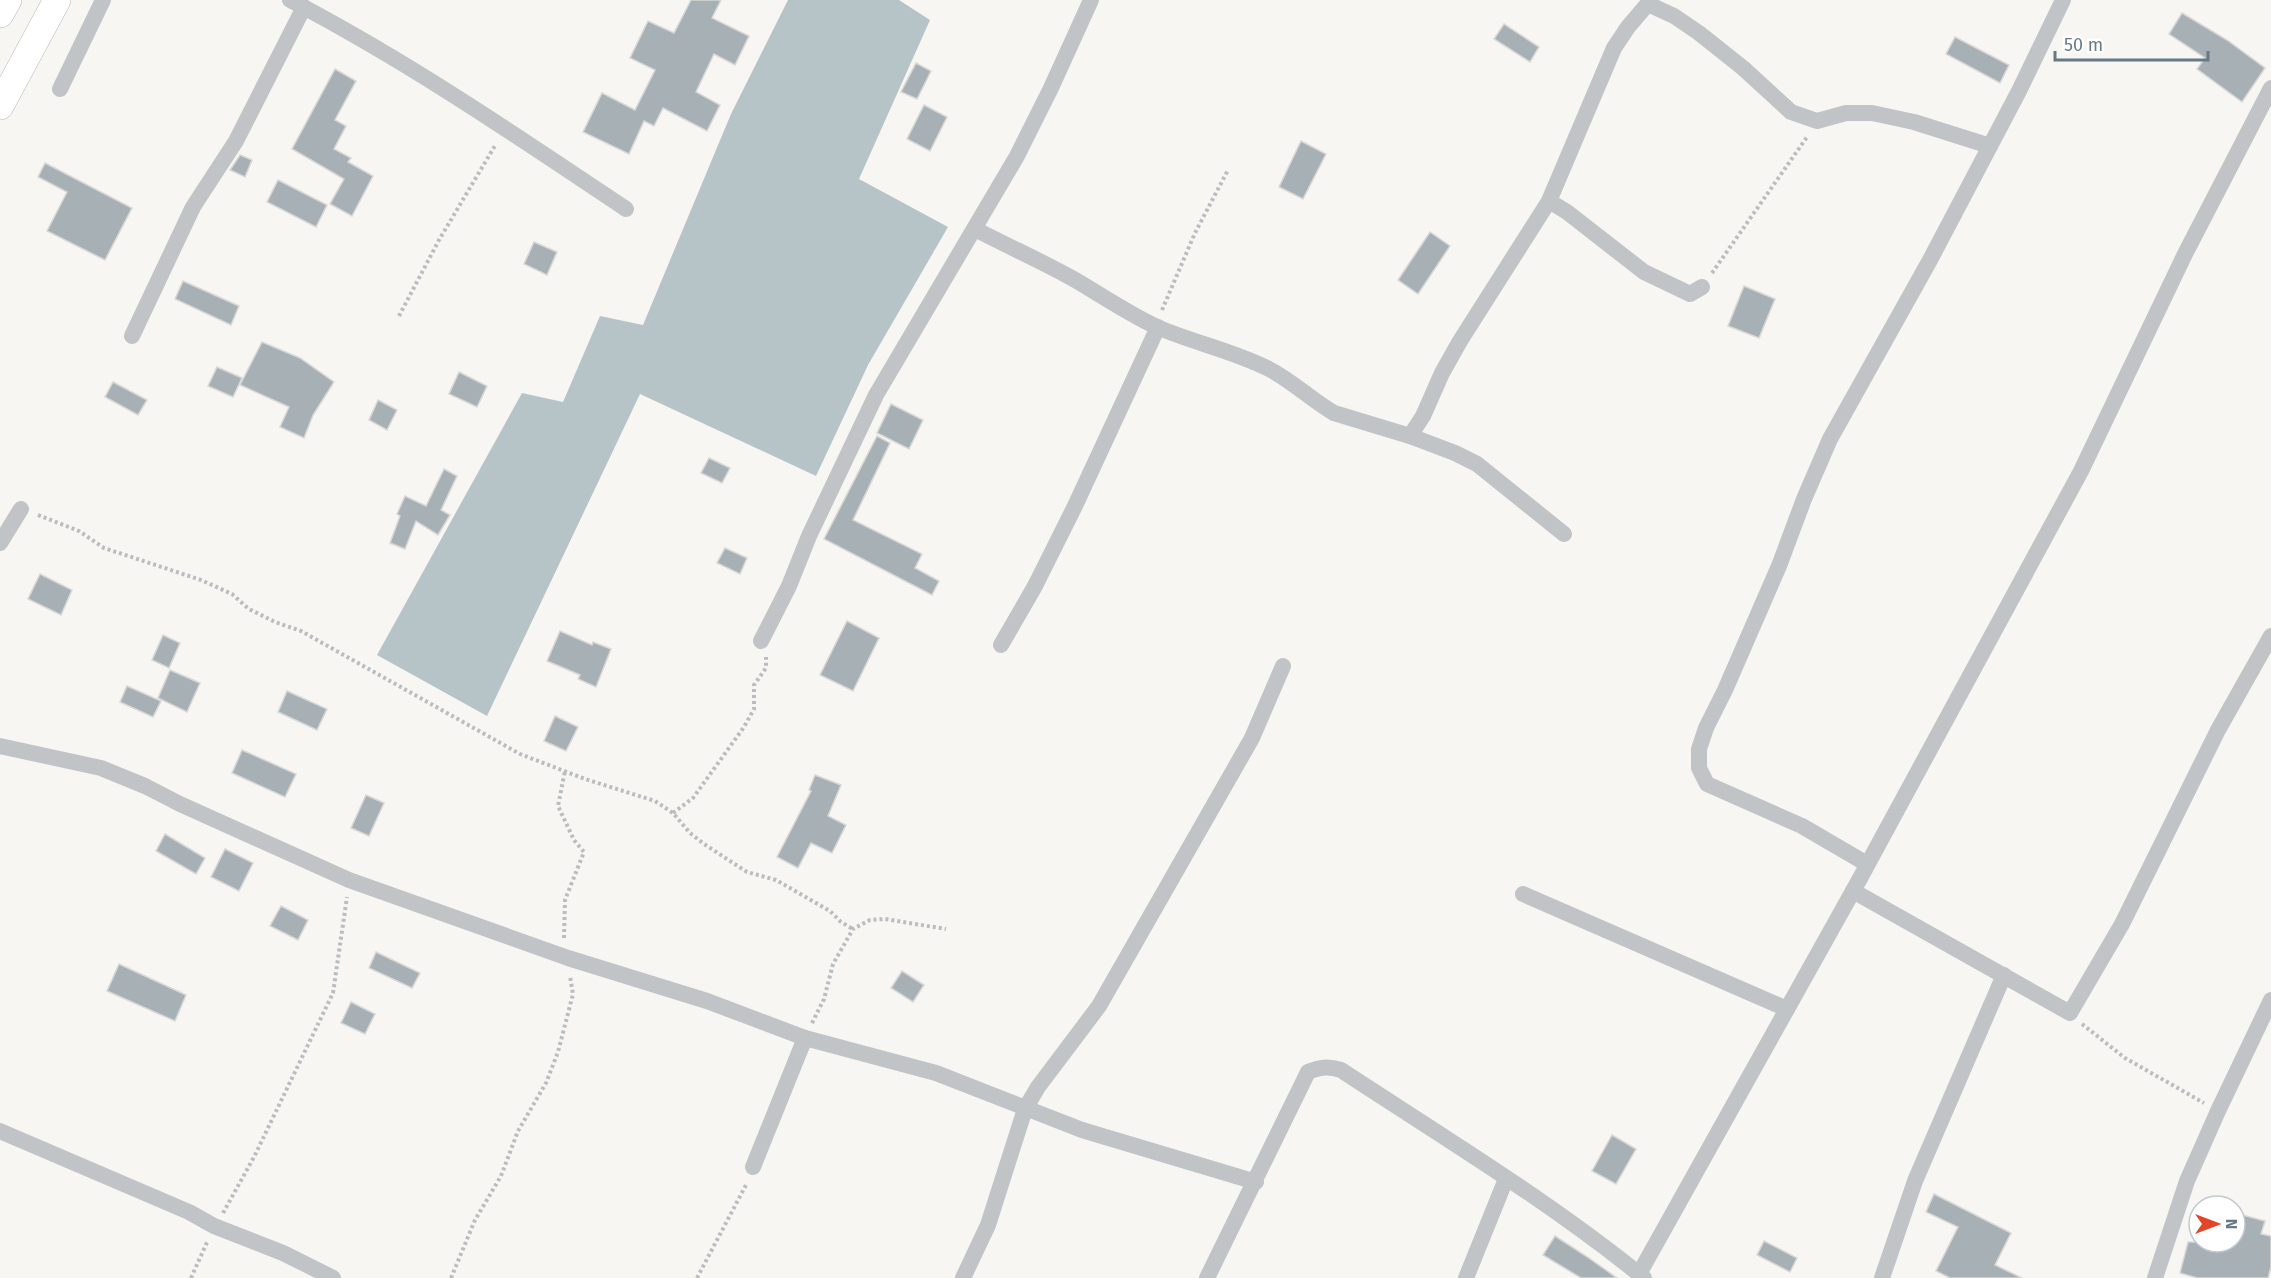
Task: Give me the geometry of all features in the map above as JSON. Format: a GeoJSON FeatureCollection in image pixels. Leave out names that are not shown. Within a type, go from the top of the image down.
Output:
{"type":"FeatureCollection","features":[{"type":"Feature","properties":{"kind":"main road"},"geometry":{"type":"LineString","coordinates":[[0,14],[8,0]]}},
{"type":"Feature","properties":{"kind":"main road"},"geometry":{"type":"LineString","coordinates":[[0,106],[57,0]]}},
{"type":"Feature","properties":{"kind":"street"},"geometry":{"type":"LineString","coordinates":[[60,89],[102,0]]}},
{"type":"Feature","properties":{"kind":"street"},"geometry":{"type":"LineString","coordinates":[[761,641],[789,586],[876,395],[1017,156],[1052,88],[1091,0]]}},
{"type":"Feature","properties":{"kind":"street"},"geometry":{"type":"LineString","coordinates":[[1867,864],[1802,826],[1707,784],[1699,768],[1699,749],[1706,728],[1779,566],[1804,498],[1830,439],[1930,260],[2063,0]]}},
{"type":"Feature","properties":{"kind":"street"},"geometry":{"type":"LineString","coordinates":[[1410,436],[1423,416],[1442,373],[1460,341],[1549,201],[1614,48],[1649,2],[1699,33],[1743,68],[1791,112],[1818,121],[1845,113],[1872,113],[1914,122],[1990,146]]}},
{"type":"Feature","properties":{"kind":"street"},"geometry":{"type":"LineString","coordinates":[[132,336],[193,207],[236,141],[297,4],[376,48],[505,128],[626,209]]}},
{"type":"Feature","properties":{"kind":"street"},"geometry":{"type":"LineString","coordinates":[[1207,1278],[1308,1072],[1330,1066],[1341,1070],[1594,1238],[1642,1276],[2081,471],[2186,254],[2271,88]]}},
{"type":"Feature","properties":{"kind":"street"},"geometry":{"type":"LineString","coordinates":[[1549,201],[1567,212],[1644,272],[1690,294],[1702,287]]}},
{"type":"Feature","properties":{"kind":"street"},"geometry":{"type":"LineString","coordinates":[[975,229],[1043,263],[1158,327],[1267,368],[1291,381],[1318,404],[1334,413],[1410,436],[1455,453],[1476,464],[1564,534]]}},
{"type":"Feature","properties":{"kind":"street"},"geometry":{"type":"LineString","coordinates":[[1001,645],[1035,586],[1158,327]]}},
{"type":"Feature","properties":{"kind":"street"},"geometry":{"type":"LineString","coordinates":[[0,543],[21,509]]}},
{"type":"Feature","properties":{"kind":"street"},"geometry":{"type":"LineString","coordinates":[[1853,891],[2070,1013],[2122,924],[2218,730],[2271,636]]}},
{"type":"Feature","properties":{"kind":"street"},"geometry":{"type":"LineString","coordinates":[[963,1278],[988,1225],[1025,1109],[1038,1087],[1099,1006],[1252,738],[1283,666]]}},
{"type":"Feature","properties":{"kind":"street"},"geometry":{"type":"LineString","coordinates":[[0,746],[101,768],[146,786],[180,804],[349,880],[568,958],[707,1001],[806,1038],[936,1073],[1092,1133],[1256,1182]]}},
{"type":"Feature","properties":{"kind":"street"},"geometry":{"type":"LineString","coordinates":[[1524,894],[1787,1009]]}},
{"type":"Feature","properties":{"kind":"street"},"geometry":{"type":"LineString","coordinates":[[1882,1278],[1919,1172],[2004,975]]}},
{"type":"Feature","properties":{"kind":"street"},"geometry":{"type":"LineString","coordinates":[[2155,1278],[2187,1181],[2271,1000]]}},
{"type":"Feature","properties":{"kind":"street"},"geometry":{"type":"LineString","coordinates":[[753,1167],[806,1038]]}},
{"type":"Feature","properties":{"kind":"street"},"geometry":{"type":"LineString","coordinates":[[0,1131],[189,1212],[214,1226],[283,1253],[333,1278]]}},
{"type":"Feature","properties":{"kind":"street"},"geometry":{"type":"LineString","coordinates":[[1466,1278],[1506,1179]]}},
{"type":"Feature","properties":{"kind":"path"},"geometry":{"type":"LineString","coordinates":[[1702,287],[1818,121]]}},
{"type":"Feature","properties":{"kind":"path"},"geometry":{"type":"LineString","coordinates":[[399,316],[439,240],[505,128]]}},
{"type":"Feature","properties":{"kind":"path"},"geometry":{"type":"LineString","coordinates":[[1158,327],[1162,308],[1228,170]]}},
{"type":"Feature","properties":{"kind":"path"},"geometry":{"type":"LineString","coordinates":[[21,509],[79,531],[104,548],[201,580],[232,594],[249,609],[274,622],[301,631],[520,754],[655,801],[673,813],[690,833],[704,844],[747,872],[776,880],[830,911],[841,922],[853,929]]}},
{"type":"Feature","properties":{"kind":"path"},"geometry":{"type":"LineString","coordinates":[[673,813],[693,798],[744,728],[754,709],[754,685],[766,668],[766,654],[761,641]]}},
{"type":"Feature","properties":{"kind":"path"},"geometry":{"type":"LineString","coordinates":[[451,1278],[475,1220],[501,1176],[518,1131],[546,1083],[558,1052],[573,994],[563,930],[565,900],[584,852],[574,840],[558,806],[565,771]]}},
{"type":"Feature","properties":{"kind":"path"},"geometry":{"type":"LineString","coordinates":[[190,1278],[214,1226],[254,1157],[333,993],[349,880]]}},
{"type":"Feature","properties":{"kind":"path"},"geometry":{"type":"LineString","coordinates":[[806,1038],[824,999],[834,964],[853,929],[870,920],[885,918],[946,929]]}},
{"type":"Feature","properties":{"kind":"path"},"geometry":{"type":"LineString","coordinates":[[2070,1013],[2125,1058],[2218,1111]]}},
{"type":"Feature","properties":{"kind":"path"},"geometry":{"type":"LineString","coordinates":[[697,1278],[748,1182],[753,1167]]}},
{"type":"Feature","properties":{"kind":"shaded area"},"geometry":{"type":"Polygon","coordinates":[[[788,0],[899,0],[930,20],[859,179],[948,227],[868,365],[816,476],[640,394],[487,716],[377,655],[522,393],[563,402],[600,316],[643,325],[731,114],[788,0]]]}},
{"type":"Feature","properties":{"kind":"building"},"geometry":{"type":"Polygon","coordinates":[[[691,0],[721,0],[712,18],[749,36],[735,65],[714,54],[696,92],[720,105],[707,131],[663,108],[654,126],[644,121],[629,154],[583,132],[602,93],[635,110],[655,70],[630,58],[648,21],[674,33],[691,0]]]}},
{"type":"Feature","properties":{"kind":"building"},"geometry":{"type":"Polygon","coordinates":[[[2182,13],[2227,40],[2265,68],[2242,102],[2197,69],[2205,58],[2169,34],[2182,13]]]}},
{"type":"Feature","properties":{"kind":"building"},"geometry":{"type":"Polygon","coordinates":[[[1504,24],[1539,47],[1530,62],[1494,39],[1504,24]]]}},
{"type":"Feature","properties":{"kind":"building"},"geometry":{"type":"Polygon","coordinates":[[[1955,37],[2009,65],[2000,83],[1946,54],[1955,37]]]}},
{"type":"Feature","properties":{"kind":"building"},"geometry":{"type":"Polygon","coordinates":[[[916,63],[931,71],[917,99],[901,92],[916,63]]]}},
{"type":"Feature","properties":{"kind":"building"},"geometry":{"type":"Polygon","coordinates":[[[335,69],[356,81],[335,120],[346,126],[334,149],[351,158],[348,162],[373,176],[352,216],[330,204],[344,179],[292,149],[335,69]]]}},
{"type":"Feature","properties":{"kind":"building"},"geometry":{"type":"Polygon","coordinates":[[[924,105],[947,117],[930,151],[907,139],[924,105]]]}},
{"type":"Feature","properties":{"kind":"building"},"geometry":{"type":"Polygon","coordinates":[[[1301,141],[1326,154],[1303,199],[1279,187],[1301,141]]]}},
{"type":"Feature","properties":{"kind":"building"},"geometry":{"type":"Polygon","coordinates":[[[240,155],[252,160],[245,177],[230,170],[240,155]]]}},
{"type":"Feature","properties":{"kind":"building"},"geometry":{"type":"Polygon","coordinates":[[[45,163],[132,208],[105,260],[47,231],[67,192],[38,177],[45,163]]]}},
{"type":"Feature","properties":{"kind":"building"},"geometry":{"type":"Polygon","coordinates":[[[278,180],[327,205],[316,227],[267,202],[278,180]]]}},
{"type":"Feature","properties":{"kind":"building"},"geometry":{"type":"Polygon","coordinates":[[[1430,232],[1450,246],[1418,294],[1398,280],[1430,232]]]}},
{"type":"Feature","properties":{"kind":"building"},"geometry":{"type":"Polygon","coordinates":[[[534,242],[557,252],[547,275],[524,264],[534,242]]]}},
{"type":"Feature","properties":{"kind":"building"},"geometry":{"type":"Polygon","coordinates":[[[183,281],[239,306],[231,325],[175,299],[183,281]]]}},
{"type":"Feature","properties":{"kind":"building"},"geometry":{"type":"Polygon","coordinates":[[[1744,286],[1775,299],[1759,338],[1728,326],[1744,286]]]}},
{"type":"Feature","properties":{"kind":"building"},"geometry":{"type":"Polygon","coordinates":[[[262,342],[300,358],[334,382],[313,415],[304,438],[280,427],[289,407],[240,385],[262,342]]]}},
{"type":"Feature","properties":{"kind":"building"},"geometry":{"type":"Polygon","coordinates":[[[217,367],[242,378],[233,397],[208,386],[217,367]]]}},
{"type":"Feature","properties":{"kind":"building"},"geometry":{"type":"Polygon","coordinates":[[[459,372],[487,386],[477,407],[449,394],[459,372]]]}},
{"type":"Feature","properties":{"kind":"building"},"geometry":{"type":"Polygon","coordinates":[[[113,382],[147,400],[138,415],[105,397],[113,382]]]}},
{"type":"Feature","properties":{"kind":"building"},"geometry":{"type":"Polygon","coordinates":[[[378,400],[397,410],[387,430],[369,420],[378,400]]]}},
{"type":"Feature","properties":{"kind":"building"},"geometry":{"type":"Polygon","coordinates":[[[891,404],[923,420],[909,449],[877,433],[891,404]]]}},
{"type":"Feature","properties":{"kind":"building"},"geometry":{"type":"Polygon","coordinates":[[[877,436],[890,443],[853,520],[922,554],[915,568],[939,581],[932,595],[824,539],[877,436]]]}},
{"type":"Feature","properties":{"kind":"building"},"geometry":{"type":"Polygon","coordinates":[[[709,458],[730,468],[722,483],[701,473],[709,458]]]}},
{"type":"Feature","properties":{"kind":"building"},"geometry":{"type":"Polygon","coordinates":[[[444,469],[457,476],[441,510],[450,515],[438,535],[416,521],[405,549],[390,543],[400,516],[397,514],[405,496],[426,506],[444,469]]]}},
{"type":"Feature","properties":{"kind":"building"},"geometry":{"type":"Polygon","coordinates":[[[725,548],[747,558],[740,574],[717,563],[725,548]]]}},
{"type":"Feature","properties":{"kind":"building"},"geometry":{"type":"Polygon","coordinates":[[[40,574],[72,590],[61,615],[28,599],[40,574]]]}},
{"type":"Feature","properties":{"kind":"building"},"geometry":{"type":"Polygon","coordinates":[[[847,621],[879,638],[853,691],[820,675],[847,621]]]}},
{"type":"Feature","properties":{"kind":"building"},"geometry":{"type":"Polygon","coordinates":[[[560,631],[592,645],[593,642],[611,649],[596,687],[578,679],[580,675],[547,661],[560,631]]]}},
{"type":"Feature","properties":{"kind":"building"},"geometry":{"type":"Polygon","coordinates":[[[163,635],[180,643],[169,668],[152,660],[163,635]]]}},
{"type":"Feature","properties":{"kind":"building"},"geometry":{"type":"Polygon","coordinates":[[[170,670],[200,683],[187,712],[158,698],[170,670]]]}},
{"type":"Feature","properties":{"kind":"building"},"geometry":{"type":"Polygon","coordinates":[[[127,686],[161,701],[153,717],[120,702],[127,686]]]}},
{"type":"Feature","properties":{"kind":"building"},"geometry":{"type":"Polygon","coordinates":[[[287,691],[327,709],[317,730],[278,712],[287,691]]]}},
{"type":"Feature","properties":{"kind":"building"},"geometry":{"type":"Polygon","coordinates":[[[555,716],[578,727],[566,751],[544,741],[555,716]]]}},
{"type":"Feature","properties":{"kind":"building"},"geometry":{"type":"Polygon","coordinates":[[[242,750],[296,774],[285,797],[232,773],[242,750]]]}},
{"type":"Feature","properties":{"kind":"building"},"geometry":{"type":"Polygon","coordinates":[[[815,775],[841,785],[828,816],[846,825],[832,853],[811,843],[798,868],[777,857],[811,791],[809,790],[815,775]]]}},
{"type":"Feature","properties":{"kind":"building"},"geometry":{"type":"Polygon","coordinates":[[[366,795],[384,803],[369,836],[351,828],[366,795]]]}},
{"type":"Feature","properties":{"kind":"building"},"geometry":{"type":"Polygon","coordinates":[[[165,834],[205,858],[196,874],[156,851],[165,834]]]}},
{"type":"Feature","properties":{"kind":"building"},"geometry":{"type":"Polygon","coordinates":[[[225,849],[253,863],[239,891],[211,877],[225,849]]]}},
{"type":"Feature","properties":{"kind":"building"},"geometry":{"type":"Polygon","coordinates":[[[281,906],[308,920],[298,940],[270,926],[281,906]]]}},
{"type":"Feature","properties":{"kind":"building"},"geometry":{"type":"Polygon","coordinates":[[[376,952],[420,973],[412,988],[369,968],[376,952]]]}},
{"type":"Feature","properties":{"kind":"building"},"geometry":{"type":"Polygon","coordinates":[[[119,964],[186,995],[175,1021],[107,991],[119,964]]]}},
{"type":"Feature","properties":{"kind":"building"},"geometry":{"type":"Polygon","coordinates":[[[902,971],[924,985],[913,1002],[891,988],[902,971]]]}},
{"type":"Feature","properties":{"kind":"building"},"geometry":{"type":"Polygon","coordinates":[[[351,1002],[375,1014],[365,1034],[341,1023],[351,1002]]]}},
{"type":"Feature","properties":{"kind":"building"},"geometry":{"type":"Polygon","coordinates":[[[1612,1135],[1636,1149],[1616,1184],[1592,1171],[1612,1135]]]}},
{"type":"Feature","properties":{"kind":"building"},"geometry":{"type":"Polygon","coordinates":[[[1934,1194],[2011,1233],[1995,1265],[2022,1278],[1950,1278],[1936,1271],[1958,1227],[1926,1212],[1934,1194]]]}},
{"type":"Feature","properties":{"kind":"building"},"geometry":{"type":"Polygon","coordinates":[[[2247,1216],[2265,1221],[2261,1234],[2271,1236],[2271,1267],[2268,1278],[2197,1278],[2180,1273],[2187,1246],[2187,1254],[2247,1254],[2247,1216]]]}},
{"type":"Feature","properties":{"kind":"building"},"geometry":{"type":"Polygon","coordinates":[[[1555,1236],[1617,1278],[1581,1278],[1543,1255],[1555,1236]]]}},
{"type":"Feature","properties":{"kind":"building"},"geometry":{"type":"Polygon","coordinates":[[[1764,1241],[1797,1258],[1790,1272],[1757,1255],[1764,1241]]]}}]}
